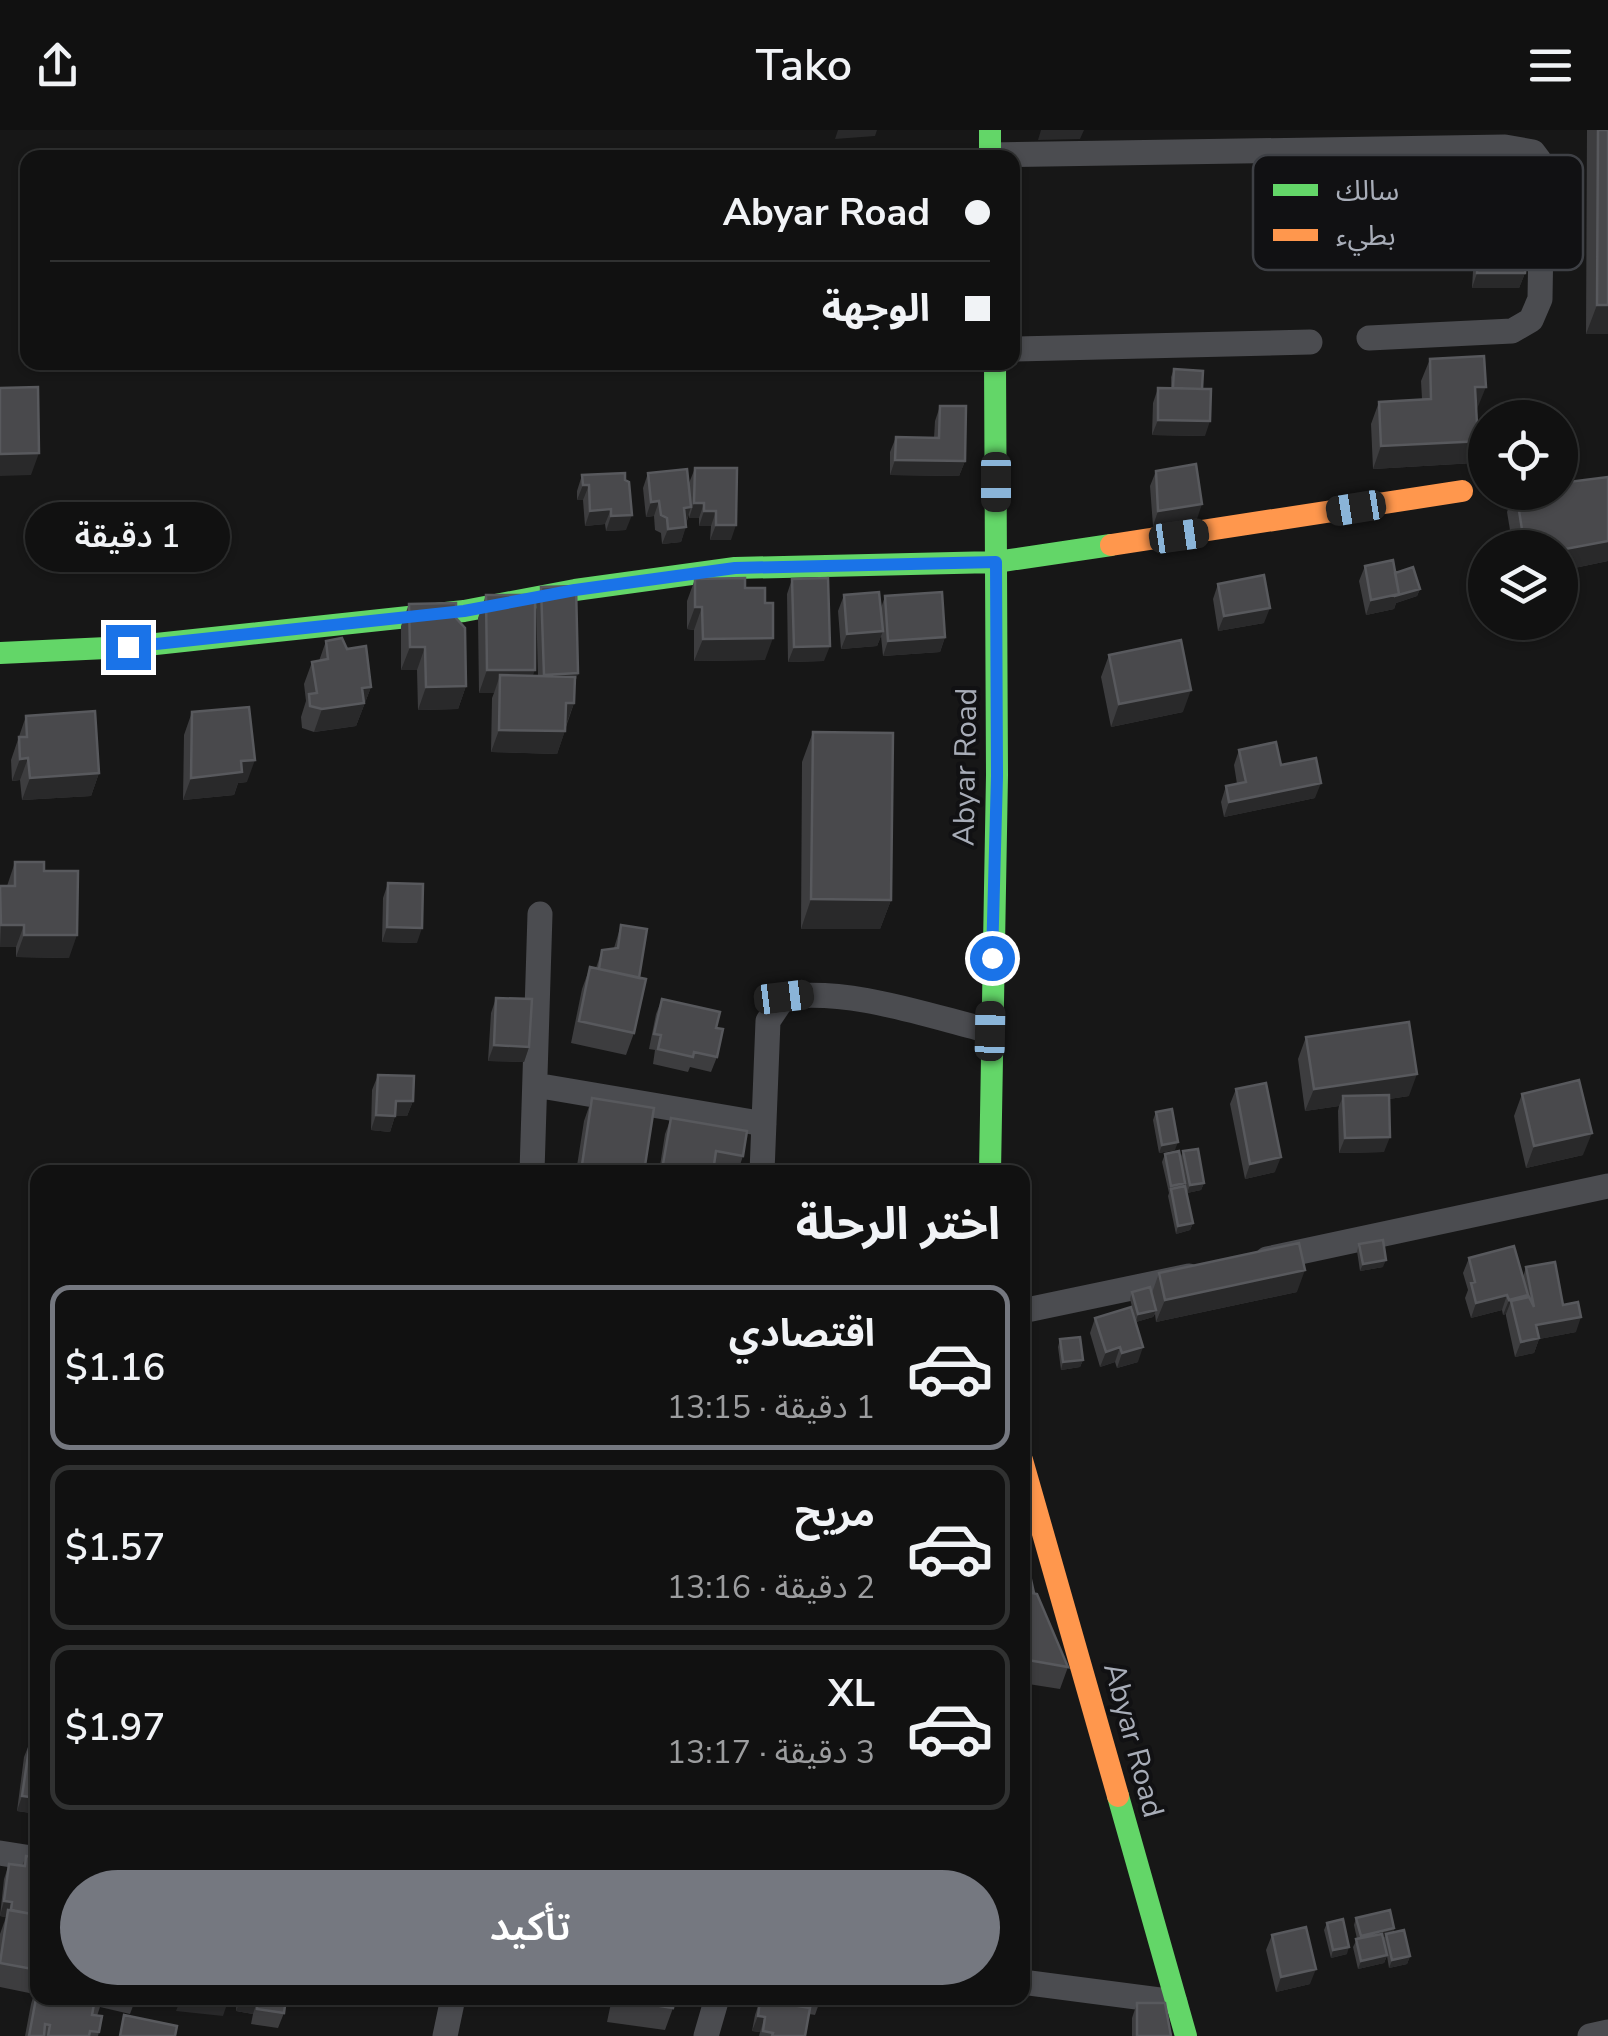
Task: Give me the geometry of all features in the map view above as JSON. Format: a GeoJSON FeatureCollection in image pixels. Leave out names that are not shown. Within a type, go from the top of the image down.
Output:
{"type":"FeatureCollection","features":[{"type":"Feature","properties":{"kind":"street"},"geometry":{"type":"LineString","coordinates":[[990,148],[1521,148],[1535,155]]}},
{"type":"Feature","properties":{"kind":"street"},"geometry":{"type":"LineString","coordinates":[[1369,338],[1512,331],[1531,320],[1540,299],[1540,270]]}},
{"type":"Feature","properties":{"kind":"street"},"geometry":{"type":"LineString","coordinates":[[1020,349],[1310,342]]}},
{"type":"Feature","properties":{"kind":"street","name":"Abyar Road"},"geometry":{"type":"LineString","coordinates":[[990,1165],[997,776],[995,370]]}},
{"type":"Feature","properties":{"kind":"street"},"geometry":{"type":"LineString","coordinates":[[0,653],[128,647],[464,611],[575,590],[735,568],[996,562],[1462,492]]}},
{"type":"Feature","properties":{"kind":"street"},"geometry":{"type":"LineString","coordinates":[[532,1165],[540,914]]}},
{"type":"Feature","properties":{"kind":"street"},"geometry":{"type":"LineString","coordinates":[[762,1165],[768,1020],[784,997],[811,994],[856,1000],[990,1031]]}},
{"type":"Feature","properties":{"kind":"street"},"geometry":{"type":"LineString","coordinates":[[535,1085],[764,1124]]}},
{"type":"Feature","properties":{"kind":"street"},"geometry":{"type":"LineString","coordinates":[[1030,1309],[1608,1186]]}},
{"type":"Feature","properties":{"kind":"street","name":"Abyar Road"},"geometry":{"type":"LineString","coordinates":[[1033,1531],[1186,2036]]}},
{"type":"Feature","properties":{"kind":"street"},"geometry":{"type":"LineString","coordinates":[[0,1854],[30,1858]]}},
{"type":"Feature","properties":{"kind":"street"},"geometry":{"type":"LineString","coordinates":[[1030,1983],[1176,2002]]}},
{"type":"Feature","properties":{"kind":"street"},"geometry":{"type":"LineString","coordinates":[[444,2036],[451,2005]]}},
{"type":"Feature","properties":{"kind":"street"},"geometry":{"type":"LineString","coordinates":[[706,2036],[714,2005]]}},
{"type":"Feature","properties":{"kind":"street"},"geometry":{"type":"LineString","coordinates":[[1590,2036],[1608,2032]]}},
{"type":"Feature","properties":{"kind":"building"},"geometry":{"type":"Polygon","coordinates":[[[1598,130],[1608,130],[1608,305],[1597,305],[1598,130]]]}},
{"type":"Feature","properties":{"kind":"building"},"geometry":{"type":"Polygon","coordinates":[[[1477,270],[1525,270],[1525,273],[1477,273],[1477,270]]]}},
{"type":"Feature","properties":{"kind":"building"},"geometry":{"type":"Polygon","coordinates":[[[1484,356],[1486,387],[1475,387],[1476,400],[1468,400],[1468,442],[1381,446],[1379,402],[1431,399],[1430,359],[1484,356]]]}},
{"type":"Feature","properties":{"kind":"building"},"geometry":{"type":"Polygon","coordinates":[[[1174,369],[1203,371],[1202,389],[1173,388],[1174,369]]]}},
{"type":"Feature","properties":{"kind":"building"},"geometry":{"type":"Polygon","coordinates":[[[38,387],[39,453],[0,454],[0,388],[38,387]]]}},
{"type":"Feature","properties":{"kind":"building"},"geometry":{"type":"Polygon","coordinates":[[[1158,388],[1211,389],[1210,421],[1158,420],[1158,388]]]}},
{"type":"Feature","properties":{"kind":"building"},"geometry":{"type":"Polygon","coordinates":[[[940,406],[966,406],[965,461],[895,460],[896,437],[939,438],[940,406]]]}},
{"type":"Feature","properties":{"kind":"building"},"geometry":{"type":"Polygon","coordinates":[[[1196,464],[1202,504],[1158,511],[1156,471],[1196,464]]]}},
{"type":"Feature","properties":{"kind":"building"},"geometry":{"type":"Polygon","coordinates":[[[695,468],[737,468],[736,525],[716,525],[716,511],[704,511],[704,503],[694,503],[695,468]]]}},
{"type":"Feature","properties":{"kind":"building"},"geometry":{"type":"Polygon","coordinates":[[[687,469],[691,507],[684,508],[686,527],[668,529],[659,501],[651,502],[648,473],[687,469]]]}},
{"type":"Feature","properties":{"kind":"building"},"geometry":{"type":"Polygon","coordinates":[[[625,473],[632,515],[611,516],[611,509],[590,511],[589,485],[583,485],[582,475],[625,473]]]}},
{"type":"Feature","properties":{"kind":"building"},"geometry":{"type":"Polygon","coordinates":[[[1608,477],[1608,541],[1578,547],[1578,530],[1522,530],[1519,510],[1578,510],[1578,481],[1608,477]]]}},
{"type":"Feature","properties":{"kind":"building"},"geometry":{"type":"Polygon","coordinates":[[[1393,560],[1399,594],[1371,600],[1365,566],[1393,560]]]}},
{"type":"Feature","properties":{"kind":"building"},"geometry":{"type":"Polygon","coordinates":[[[1413,567],[1420,589],[1398,595],[1395,573],[1413,567]]]}},
{"type":"Feature","properties":{"kind":"building"},"geometry":{"type":"Polygon","coordinates":[[[1264,575],[1270,608],[1224,616],[1218,584],[1264,575]]]}},
{"type":"Feature","properties":{"kind":"building"},"geometry":{"type":"Polygon","coordinates":[[[745,578],[745,588],[765,588],[765,603],[773,603],[773,638],[703,639],[702,607],[695,607],[695,579],[745,578]]]}},
{"type":"Feature","properties":{"kind":"building"},"geometry":{"type":"Polygon","coordinates":[[[828,578],[830,646],[794,647],[792,579],[828,578]]]}},
{"type":"Feature","properties":{"kind":"building"},"geometry":{"type":"Polygon","coordinates":[[[576,586],[578,673],[544,675],[541,587],[576,586]]]}},
{"type":"Feature","properties":{"kind":"building"},"geometry":{"type":"Polygon","coordinates":[[[879,592],[883,631],[847,634],[844,595],[879,592]]]}},
{"type":"Feature","properties":{"kind":"building"},"geometry":{"type":"Polygon","coordinates":[[[942,592],[945,637],[888,641],[885,596],[942,592]]]}},
{"type":"Feature","properties":{"kind":"building"},"geometry":{"type":"Polygon","coordinates":[[[486,595],[535,595],[535,670],[487,670],[486,595]]]}},
{"type":"Feature","properties":{"kind":"building"},"geometry":{"type":"Polygon","coordinates":[[[456,603],[456,618],[465,628],[466,686],[426,687],[425,647],[410,647],[409,604],[456,603]]]}},
{"type":"Feature","properties":{"kind":"building"},"geometry":{"type":"Polygon","coordinates":[[[342,638],[347,649],[366,646],[371,687],[362,688],[364,703],[322,709],[310,706],[309,694],[317,693],[312,662],[328,659],[326,641],[342,638]]]}},
{"type":"Feature","properties":{"kind":"building"},"geometry":{"type":"Polygon","coordinates":[[[1181,640],[1191,690],[1119,704],[1109,655],[1181,640]]]}},
{"type":"Feature","properties":{"kind":"building"},"geometry":{"type":"Polygon","coordinates":[[[500,675],[575,677],[574,703],[566,703],[565,731],[499,730],[500,675]]]}},
{"type":"Feature","properties":{"kind":"building"},"geometry":{"type":"Polygon","coordinates":[[[249,707],[255,760],[241,761],[242,772],[191,778],[192,712],[249,707]]]}},
{"type":"Feature","properties":{"kind":"building"},"geometry":{"type":"Polygon","coordinates":[[[95,711],[99,773],[30,778],[28,758],[20,759],[19,737],[27,737],[26,716],[95,711]]]}},
{"type":"Feature","properties":{"kind":"building"},"geometry":{"type":"Polygon","coordinates":[[[813,732],[893,733],[891,900],[811,899],[813,732]]]}},
{"type":"Feature","properties":{"kind":"building"},"geometry":{"type":"Polygon","coordinates":[[[1276,742],[1281,765],[1316,758],[1321,783],[1229,802],[1226,786],[1246,782],[1239,750],[1276,742]]]}},
{"type":"Feature","properties":{"kind":"building"},"geometry":{"type":"Polygon","coordinates":[[[15,862],[44,862],[44,871],[78,871],[77,935],[24,935],[24,925],[1,925],[0,886],[15,886],[15,862]]]}},
{"type":"Feature","properties":{"kind":"building"},"geometry":{"type":"Polygon","coordinates":[[[388,883],[423,884],[422,928],[387,927],[388,883]]]}},
{"type":"Feature","properties":{"kind":"building"},"geometry":{"type":"Polygon","coordinates":[[[621,925],[647,929],[639,978],[599,969],[602,950],[618,948],[621,925]]]}},
{"type":"Feature","properties":{"kind":"building"},"geometry":{"type":"Polygon","coordinates":[[[590,967],[646,979],[634,1033],[579,1021],[590,967]]]}},
{"type":"Feature","properties":{"kind":"building"},"geometry":{"type":"Polygon","coordinates":[[[496,998],[532,999],[529,1047],[494,1045],[496,998]]]}},
{"type":"Feature","properties":{"kind":"building"},"geometry":{"type":"Polygon","coordinates":[[[662,999],[720,1012],[716,1028],[723,1029],[717,1057],[694,1052],[693,1057],[658,1049],[661,1035],[654,1034],[662,999]]]}},
{"type":"Feature","properties":{"kind":"building"},"geometry":{"type":"Polygon","coordinates":[[[1409,1022],[1417,1074],[1314,1089],[1306,1037],[1409,1022]]]}},
{"type":"Feature","properties":{"kind":"building"},"geometry":{"type":"Polygon","coordinates":[[[378,1075],[414,1076],[413,1101],[396,1101],[395,1116],[376,1115],[378,1075]]]}},
{"type":"Feature","properties":{"kind":"building"},"geometry":{"type":"Polygon","coordinates":[[[1579,1080],[1592,1133],[1534,1146],[1522,1094],[1579,1080]]]}},
{"type":"Feature","properties":{"kind":"building"},"geometry":{"type":"Polygon","coordinates":[[[1266,1083],[1281,1157],[1250,1164],[1236,1089],[1266,1083]]]}},
{"type":"Feature","properties":{"kind":"building"},"geometry":{"type":"Polygon","coordinates":[[[1389,1095],[1390,1137],[1345,1138],[1343,1096],[1389,1095]]]}},
{"type":"Feature","properties":{"kind":"building"},"geometry":{"type":"Polygon","coordinates":[[[592,1098],[654,1108],[645,1165],[582,1165],[592,1098]]]}},
{"type":"Feature","properties":{"kind":"building"},"geometry":{"type":"Polygon","coordinates":[[[1172,1109],[1178,1142],[1162,1145],[1156,1112],[1172,1109]]]}},
{"type":"Feature","properties":{"kind":"building"},"geometry":{"type":"Polygon","coordinates":[[[671,1118],[747,1131],[743,1156],[716,1151],[714,1165],[663,1164],[671,1118]]]}},
{"type":"Feature","properties":{"kind":"building"},"geometry":{"type":"Polygon","coordinates":[[[1198,1149],[1204,1183],[1190,1185],[1183,1151],[1198,1149]]]}},
{"type":"Feature","properties":{"kind":"building"},"geometry":{"type":"Polygon","coordinates":[[[1179,1151],[1185,1183],[1171,1186],[1165,1154],[1179,1151]]]}},
{"type":"Feature","properties":{"kind":"building"},"geometry":{"type":"Polygon","coordinates":[[[1185,1186],[1193,1223],[1178,1226],[1171,1189],[1185,1186]]]}},
{"type":"Feature","properties":{"kind":"building"},"geometry":{"type":"Polygon","coordinates":[[[1383,1240],[1386,1260],[1363,1264],[1359,1244],[1383,1240]]]}},
{"type":"Feature","properties":{"kind":"building"},"geometry":{"type":"Polygon","coordinates":[[[1299,1243],[1305,1270],[1165,1300],[1159,1273],[1299,1243]]]}},
{"type":"Feature","properties":{"kind":"building"},"geometry":{"type":"Polygon","coordinates":[[[1514,1246],[1528,1295],[1509,1300],[1507,1295],[1476,1303],[1469,1258],[1514,1246]]]}},
{"type":"Feature","properties":{"kind":"building"},"geometry":{"type":"Polygon","coordinates":[[[1555,1262],[1563,1305],[1578,1302],[1581,1317],[1536,1325],[1539,1338],[1521,1342],[1511,1301],[1529,1297],[1534,1307],[1526,1267],[1555,1262]]]}},
{"type":"Feature","properties":{"kind":"building"},"geometry":{"type":"Polygon","coordinates":[[[1150,1287],[1156,1310],[1138,1314],[1132,1292],[1150,1287]]]}},
{"type":"Feature","properties":{"kind":"building"},"geometry":{"type":"Polygon","coordinates":[[[1131,1307],[1143,1347],[1122,1353],[1120,1347],[1106,1352],[1095,1318],[1131,1307]]]}},
{"type":"Feature","properties":{"kind":"building"},"geometry":{"type":"Polygon","coordinates":[[[1080,1337],[1083,1360],[1063,1362],[1060,1339],[1080,1337]]]}},
{"type":"Feature","properties":{"kind":"building"},"geometry":{"type":"Polygon","coordinates":[[[1030,1593],[1037,1594],[1068,1667],[1030,1660],[1030,1593]]]}},
{"type":"Feature","properties":{"kind":"building"},"geometry":{"type":"Polygon","coordinates":[[[30,1742],[30,1797],[22,1796],[30,1742]]]}},
{"type":"Feature","properties":{"kind":"building"},"geometry":{"type":"Polygon","coordinates":[[[26,1856],[30,1857],[30,1914],[11,1910],[12,1902],[4,1901],[9,1864],[25,1866],[26,1856]]]}},
{"type":"Feature","properties":{"kind":"building"},"geometry":{"type":"Polygon","coordinates":[[[8,1910],[30,1914],[30,1969],[0,1963],[8,1910]]]}},
{"type":"Feature","properties":{"kind":"building"},"geometry":{"type":"Polygon","coordinates":[[[1390,1910],[1394,1928],[1361,1936],[1356,1918],[1390,1910]]]}},
{"type":"Feature","properties":{"kind":"building"},"geometry":{"type":"Polygon","coordinates":[[[1343,1919],[1349,1947],[1333,1950],[1327,1923],[1343,1919]]]}},
{"type":"Feature","properties":{"kind":"building"},"geometry":{"type":"Polygon","coordinates":[[[1306,1927],[1316,1969],[1281,1977],[1272,1935],[1306,1927]]]}},
{"type":"Feature","properties":{"kind":"building"},"geometry":{"type":"Polygon","coordinates":[[[1404,1930],[1410,1956],[1392,1960],[1386,1934],[1404,1930]]]}},
{"type":"Feature","properties":{"kind":"building"},"geometry":{"type":"Polygon","coordinates":[[[1382,1934],[1387,1955],[1361,1961],[1356,1939],[1382,1934]]]}},
{"type":"Feature","properties":{"kind":"building"},"geometry":{"type":"Polygon","coordinates":[[[1137,2003],[1165,2003],[1171,2036],[1137,2036],[1137,2003]]]}},
{"type":"Feature","properties":{"kind":"building"},"geometry":{"type":"Polygon","coordinates":[[[35,2005],[94,2005],[92,2015],[102,2016],[99,2032],[90,2031],[89,2036],[48,2036],[50,2025],[45,2024],[44,2036],[29,2036],[35,2005]]]}},
{"type":"Feature","properties":{"kind":"building"},"geometry":{"type":"Polygon","coordinates":[[[257,2005],[285,2005],[284,2013],[257,2009],[257,2005]]]}},
{"type":"Feature","properties":{"kind":"building"},"geometry":{"type":"Polygon","coordinates":[[[759,2005],[810,2008],[805,2036],[772,2036],[773,2033],[763,2031],[765,2017],[758,2016],[759,2005]]]}},
{"type":"Feature","properties":{"kind":"building"},"geometry":{"type":"Polygon","coordinates":[[[124,2015],[177,2026],[175,2036],[120,2036],[124,2015]]]}},
{"type":"Feature","properties":{"kind":"traffic: fast"},"geometry":{"type":"LineString","coordinates":[[990,130],[990,150]]}},
{"type":"Feature","properties":{"kind":"traffic: fast"},"geometry":{"type":"LineString","coordinates":[[990,1165],[997,775],[995,370]]}},
{"type":"Feature","properties":{"kind":"traffic: fast"},"geometry":{"type":"LineString","coordinates":[[0,653],[128,647],[464,611],[575,590],[735,568],[996,562],[1111,545]]}},
{"type":"Feature","properties":{"kind":"traffic: fast"},"geometry":{"type":"LineString","coordinates":[[1118,1796],[1186,2036]]}},
{"type":"Feature","properties":{"kind":"traffic: slow"},"geometry":{"type":"LineString","coordinates":[[1111,545],[1462,491]]}},
{"type":"Feature","properties":{"kind":"traffic: slow"},"geometry":{"type":"LineString","coordinates":[[1030,1488],[1118,1796]]}},
{"type":"Feature","properties":{"kind":"route"},"geometry":{"type":"LineString","coordinates":[[128,647],[464,611],[575,590],[735,568],[996,562],[997,776],[992,958]]}}]}
